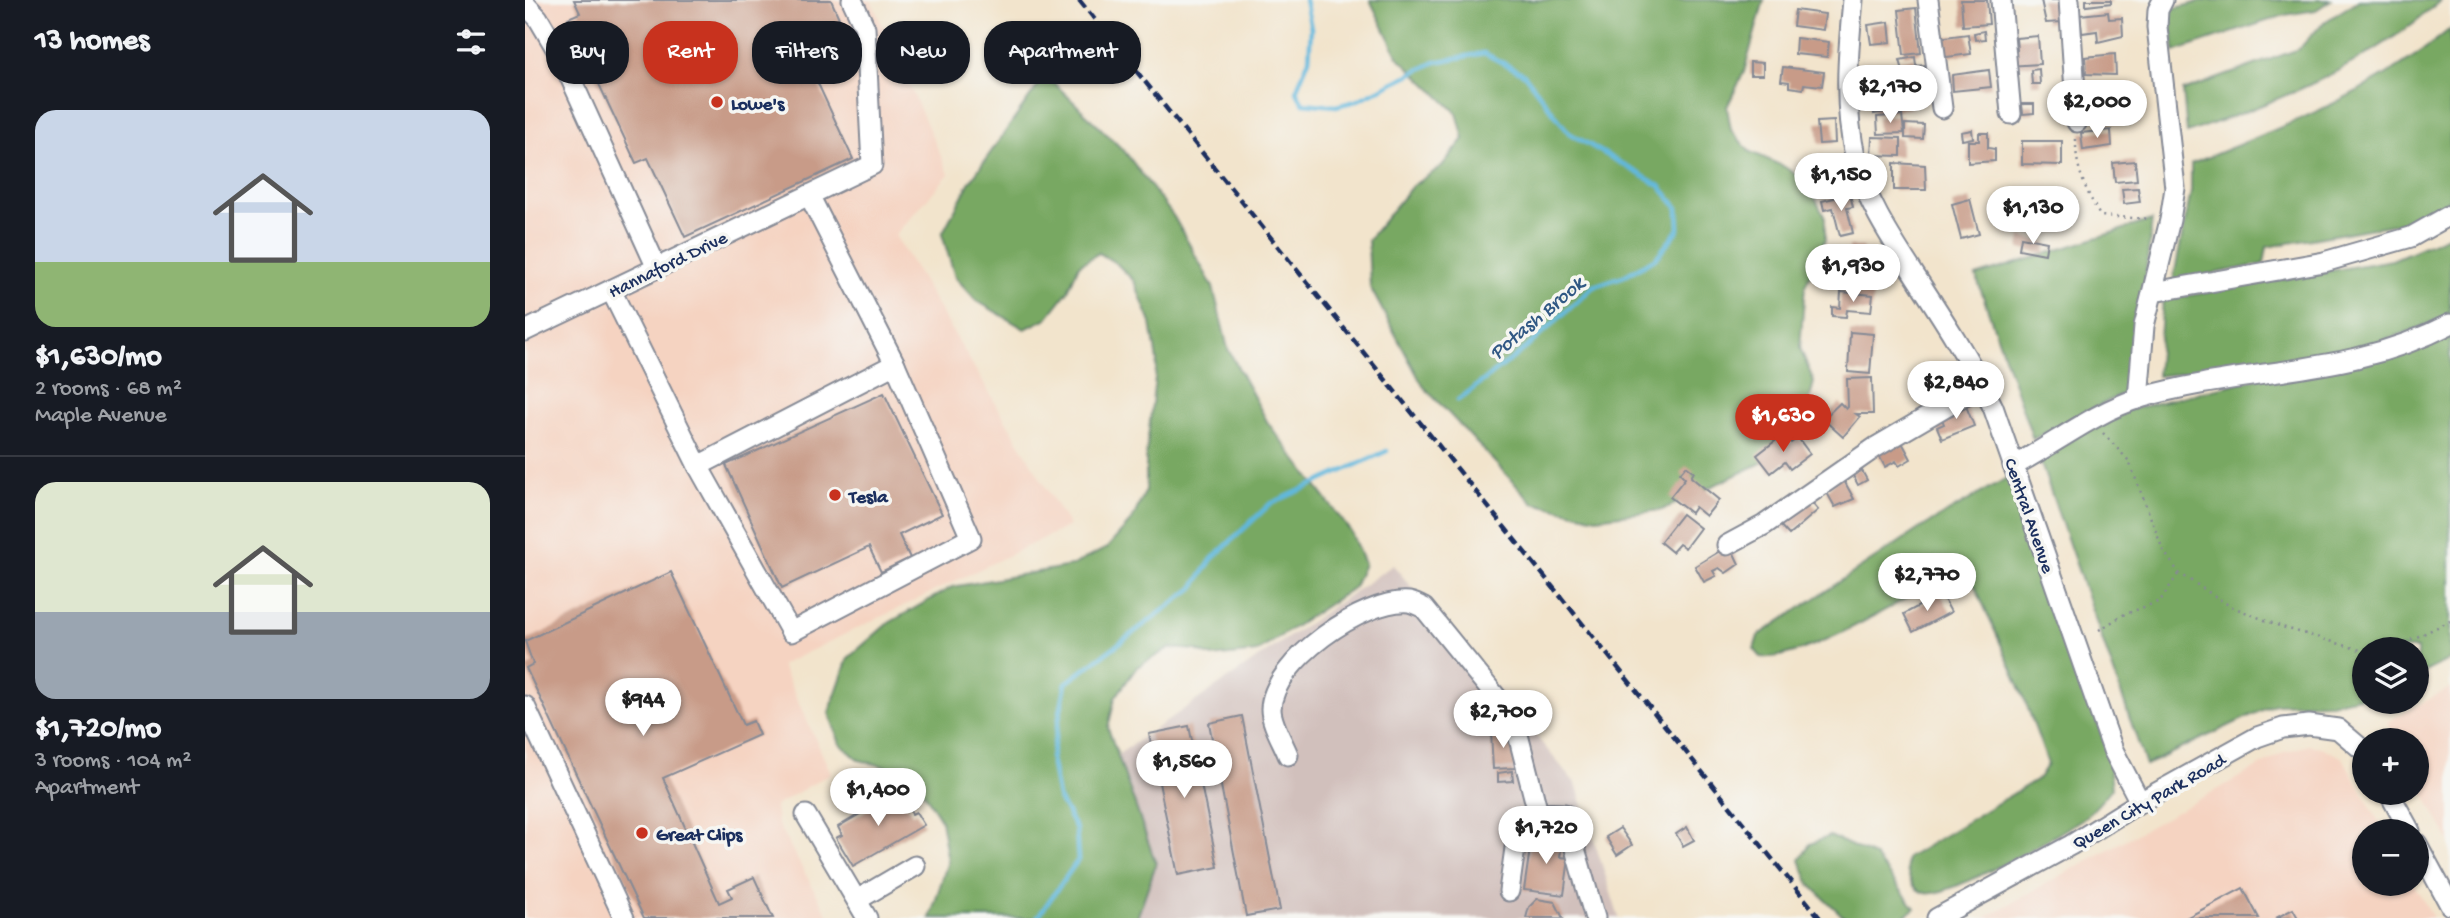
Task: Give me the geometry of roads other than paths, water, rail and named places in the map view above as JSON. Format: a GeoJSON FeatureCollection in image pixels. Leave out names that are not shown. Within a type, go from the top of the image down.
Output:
{"type":"FeatureCollection","features":[{"type":"Feature","properties":{"kind":"street","name":"Hannaford Drive"},"geometry":{"type":"LineString","coordinates":[[525,331],[871,165],[865,28],[852,0]]}},
{"type":"Feature","properties":{"kind":"street","name":"Central Avenue"},"geometry":{"type":"LineString","coordinates":[[1853,0],[1848,92],[1856,162],[1869,197],[1886,230],[1982,385],[2113,750],[2140,802]]}},
{"type":"Feature","properties":{"kind":"street"},"geometry":{"type":"LineString","coordinates":[[1928,0],[1942,108]]}},
{"type":"Feature","properties":{"kind":"street"},"geometry":{"type":"LineString","coordinates":[[2001,0],[2011,114]]}},
{"type":"Feature","properties":{"kind":"street"},"geometry":{"type":"LineString","coordinates":[[2069,0],[2077,122]]}},
{"type":"Feature","properties":{"kind":"street"},"geometry":{"type":"LineString","coordinates":[[2138,399],[2144,326],[2170,220],[2175,188],[2157,27],[2158,10],[2163,0]]}},
{"type":"Feature","properties":{"kind":"street"},"geometry":{"type":"LineString","coordinates":[[525,4],[538,18],[561,57],[657,268]]}},
{"type":"Feature","properties":{"kind":"street"},"geometry":{"type":"LineString","coordinates":[[611,290],[698,466],[791,632],[971,538],[895,363],[809,195]]}},
{"type":"Feature","properties":{"kind":"street"},"geometry":{"type":"LineString","coordinates":[[2153,292],[2324,262],[2411,237],[2450,215]]}},
{"type":"Feature","properties":{"kind":"street"},"geometry":{"type":"LineString","coordinates":[[2013,466],[2092,420],[2138,399],[2245,376],[2355,361],[2419,339],[2450,324]]}},
{"type":"Feature","properties":{"kind":"street"},"geometry":{"type":"LineString","coordinates":[[698,466],[895,363]]}},
{"type":"Feature","properties":{"kind":"street"},"geometry":{"type":"LineString","coordinates":[[1727,545],[1764,524],[1876,447],[1982,385]]}},
{"type":"Feature","properties":{"kind":"street"},"geometry":{"type":"LineString","coordinates":[[1288,755],[1271,712],[1273,695],[1289,670],[1313,642],[1346,622],[1381,608],[1408,602],[1424,608],[1514,719],[1538,813]]}},
{"type":"Feature","properties":{"kind":"street"},"geometry":{"type":"LineString","coordinates":[[525,706],[624,918]]}},
{"type":"Feature","properties":{"kind":"street","name":"Queen City Park Road"},"geometry":{"type":"LineString","coordinates":[[1937,918],[2071,845],[2140,802],[2257,737],[2283,728],[2309,725],[2338,729],[2352,741]]}},
{"type":"Feature","properties":{"kind":"street"},"geometry":{"type":"LineString","coordinates":[[1509,891],[1517,834],[1538,813],[1565,814],[1595,918]]}},
{"type":"Feature","properties":{"kind":"street"},"geometry":{"type":"LineString","coordinates":[[806,815],[867,918]]}},
{"type":"Feature","properties":{"kind":"street"},"geometry":{"type":"LineString","coordinates":[[857,900],[915,866]]}},
{"type":"Feature","properties":{"kind":"street"},"geometry":{"type":"LineString","coordinates":[[2429,866],[2450,905]]}},
{"type":"Feature","properties":{"kind":"waterway","name":"Potash Brook"},"geometry":{"type":"LineString","coordinates":[[1305,0],[1311,28],[1309,59],[1296,91],[1303,103],[1336,106],[1356,101],[1435,62],[1484,53],[1524,74],[1569,133],[1660,186],[1678,208],[1679,229],[1656,258],[1624,276],[1594,286],[1526,348],[1458,400]]}},
{"type":"Feature","properties":{"kind":"waterway","name":"Potash Brook"},"geometry":{"type":"LineString","coordinates":[[1037,918],[1078,860],[1076,829],[1058,797],[1051,759],[1066,683],[1193,588],[1212,559],[1270,504],[1387,451]]}},
{"type":"Feature","properties":{"kind":"railway"},"geometry":{"type":"LineString","coordinates":[[1079,0],[1820,918]]}},
{"type":"Feature","properties":{"kind":"place","name":"Lowe's"},"geometry":{"type":"Point","coordinates":[717,102]}},
{"type":"Feature","properties":{"kind":"place","name":"Tesla"},"geometry":{"type":"Point","coordinates":[835,495]}},
{"type":"Feature","properties":{"kind":"place","name":"Great Clips"},"geometry":{"type":"Point","coordinates":[642,833]}}]}
